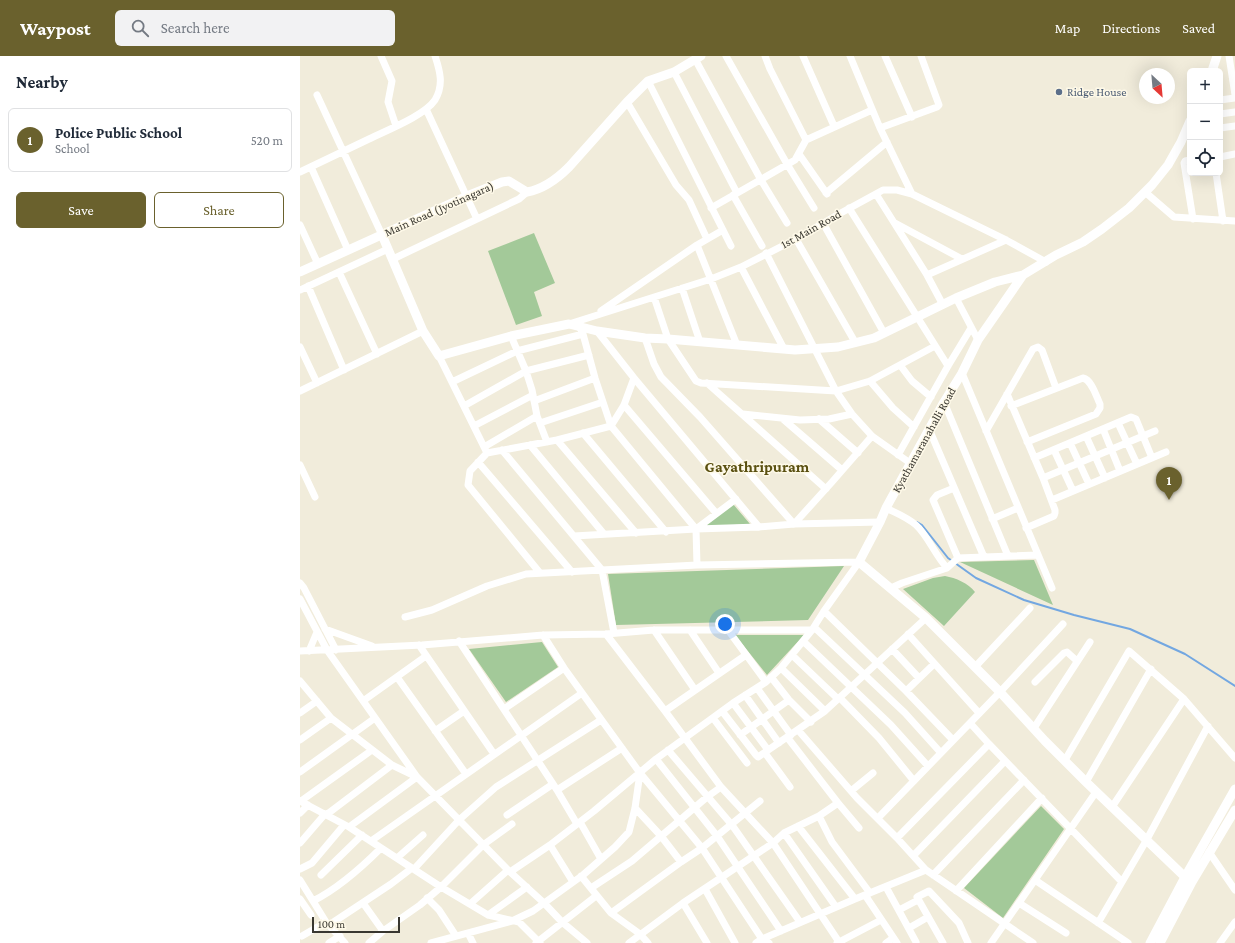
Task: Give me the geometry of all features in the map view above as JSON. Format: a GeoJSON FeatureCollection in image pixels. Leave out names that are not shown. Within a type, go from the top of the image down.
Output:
{"type":"FeatureCollection","features":[{"type":"Feature","properties":{"kind":"main road"},"geometry":{"type":"LineString","coordinates":[[1207,68],[1211,56]]}},
{"type":"Feature","properties":{"kind":"main road"},"geometry":{"type":"LineString","coordinates":[[1213,68],[1217,56]]}},
{"type":"Feature","properties":{"kind":"main road"},"geometry":{"type":"LineString","coordinates":[[527,192],[546,185],[559,177],[648,81],[674,72],[698,57]]}},
{"type":"Feature","properties":{"kind":"main road","name":"Kyathamaranahalli Road"},"geometry":{"type":"LineString","coordinates":[[859,562],[886,508],[944,402],[962,373],[978,340],[1023,276],[1047,262],[1059,259],[1088,246],[1133,212],[1168,165],[1187,128]]}},
{"type":"Feature","properties":{"kind":"main road","name":"Kyathamaranahalli Road"},"geometry":{"type":"LineString","coordinates":[[1147,194],[1173,169],[1188,140]]}},
{"type":"Feature","properties":{"kind":"main road","name":"Main Road (Jyotinagara)"},"geometry":{"type":"LineString","coordinates":[[300,272],[467,196],[506,181],[527,192]]}},
{"type":"Feature","properties":{"kind":"main road"},"geometry":{"type":"LineString","coordinates":[[382,235],[423,331],[439,356],[511,336],[569,324],[581,330],[645,338],[795,350],[838,347],[874,338],[956,298],[995,282],[1023,276]]}},
{"type":"Feature","properties":{"kind":"main road"},"geometry":{"type":"LineString","coordinates":[[859,562],[926,618],[1000,692],[1086,782],[1188,880]]}},
{"type":"Feature","properties":{"kind":"main road"},"geometry":{"type":"LineString","coordinates":[[1150,943],[1188,880],[1235,788]]}},
{"type":"Feature","properties":{"kind":"main road"},"geometry":{"type":"LineString","coordinates":[[1163,942],[1188,880],[1209,852],[1235,810]]}},
{"type":"Feature","properties":{"kind":"street"},"geometry":{"type":"LineString","coordinates":[[381,56],[392,81],[388,102],[396,126]]}},
{"type":"Feature","properties":{"kind":"street"},"geometry":{"type":"LineString","coordinates":[[300,172],[396,126],[426,109],[435,100],[440,89],[441,73],[435,56]]}},
{"type":"Feature","properties":{"kind":"street"},"geometry":{"type":"LineString","coordinates":[[726,56],[787,164],[814,208]]}},
{"type":"Feature","properties":{"kind":"street"},"geometry":{"type":"LineString","coordinates":[[765,56],[770,69],[806,140]]}},
{"type":"Feature","properties":{"kind":"street"},"geometry":{"type":"LineString","coordinates":[[803,56],[834,126]]}},
{"type":"Feature","properties":{"kind":"street"},"geometry":{"type":"LineString","coordinates":[[885,56],[912,116]]}},
{"type":"Feature","properties":{"kind":"street"},"geometry":{"type":"LineString","coordinates":[[880,128],[939,105],[921,56]]}},
{"type":"Feature","properties":{"kind":"street"},"geometry":{"type":"LineString","coordinates":[[1229,56],[1233,69],[1235,95]]}},
{"type":"Feature","properties":{"kind":"street"},"geometry":{"type":"LineString","coordinates":[[698,57],[761,180],[787,223]]}},
{"type":"Feature","properties":{"kind":"street"},"geometry":{"type":"LineString","coordinates":[[853,57],[872,110],[912,194]]}},
{"type":"Feature","properties":{"kind":"street"},"geometry":{"type":"LineString","coordinates":[[674,72],[762,246]]}},
{"type":"Feature","properties":{"kind":"street"},"geometry":{"type":"LineString","coordinates":[[648,81],[731,246]]}},
{"type":"Feature","properties":{"kind":"street"},"geometry":{"type":"LineString","coordinates":[[317,95],[382,235]]}},
{"type":"Feature","properties":{"kind":"street"},"geometry":{"type":"LineString","coordinates":[[1223,100],[1235,98]]}},
{"type":"Feature","properties":{"kind":"street"},"geometry":{"type":"LineString","coordinates":[[627,102],[676,185],[689,200],[707,239]]}},
{"type":"Feature","properties":{"kind":"street"},"geometry":{"type":"LineString","coordinates":[[426,109],[477,219]]}},
{"type":"Feature","properties":{"kind":"street"},"geometry":{"type":"LineString","coordinates":[[711,208],[795,160],[806,140],[872,110]]}},
{"type":"Feature","properties":{"kind":"street"},"geometry":{"type":"LineString","coordinates":[[1223,114],[1235,112]]}},
{"type":"Feature","properties":{"kind":"street"},"geometry":{"type":"LineString","coordinates":[[1223,128],[1235,126]]}},
{"type":"Feature","properties":{"kind":"street"},"geometry":{"type":"LineString","coordinates":[[799,154],[827,194],[887,142]]}},
{"type":"Feature","properties":{"kind":"street"},"geometry":{"type":"LineString","coordinates":[[1223,156],[1235,154]]}},
{"type":"Feature","properties":{"kind":"street"},"geometry":{"type":"LineString","coordinates":[[1187,160],[1184,163],[1193,219]]}},
{"type":"Feature","properties":{"kind":"street"},"geometry":{"type":"LineString","coordinates":[[311,167],[348,250]]}},
{"type":"Feature","properties":{"kind":"street"},"geometry":{"type":"LineString","coordinates":[[1216,176],[1222,221]]}},
{"type":"Feature","properties":{"kind":"street","name":"1st Main Road"},"geometry":{"type":"LineString","coordinates":[[569,324],[711,280],[741,267],[883,190],[897,190],[912,194],[1006,240],[1047,262]]}},
{"type":"Feature","properties":{"kind":"street"},"geometry":{"type":"LineString","coordinates":[[393,258],[519,199],[527,192]]}},
{"type":"Feature","properties":{"kind":"street"},"geometry":{"type":"LineString","coordinates":[[876,194],[927,275],[943,305]]}},
{"type":"Feature","properties":{"kind":"street"},"geometry":{"type":"LineString","coordinates":[[1147,194],[1174,218],[1235,221]]}},
{"type":"Feature","properties":{"kind":"street"},"geometry":{"type":"LineString","coordinates":[[849,208],[948,366]]}},
{"type":"Feature","properties":{"kind":"street"},"geometry":{"type":"LineString","coordinates":[[823,223],[884,333]]}},
{"type":"Feature","properties":{"kind":"street"},"geometry":{"type":"LineString","coordinates":[[895,223],[962,260]]}},
{"type":"Feature","properties":{"kind":"street"},"geometry":{"type":"LineString","coordinates":[[300,226],[318,264]]}},
{"type":"Feature","properties":{"kind":"street"},"geometry":{"type":"LineString","coordinates":[[594,315],[697,245],[722,230]]}},
{"type":"Feature","properties":{"kind":"street"},"geometry":{"type":"LineString","coordinates":[[796,238],[855,342]]}},
{"type":"Feature","properties":{"kind":"street"},"geometry":{"type":"LineString","coordinates":[[927,275],[1006,240]]}},
{"type":"Feature","properties":{"kind":"street"},"geometry":{"type":"LineString","coordinates":[[697,245],[737,345]]}},
{"type":"Feature","properties":{"kind":"street"},"geometry":{"type":"LineString","coordinates":[[300,290],[388,249]]}},
{"type":"Feature","properties":{"kind":"street"},"geometry":{"type":"LineString","coordinates":[[766,253],[836,391],[852,414],[872,436],[910,464]]}},
{"type":"Feature","properties":{"kind":"street"},"geometry":{"type":"LineString","coordinates":[[741,267],[784,349]]}},
{"type":"Feature","properties":{"kind":"street"},"geometry":{"type":"LineString","coordinates":[[339,272],[377,354]]}},
{"type":"Feature","properties":{"kind":"street"},"geometry":{"type":"LineString","coordinates":[[308,286],[344,370]]}},
{"type":"Feature","properties":{"kind":"street"},"geometry":{"type":"LineString","coordinates":[[682,288],[700,342]]}},
{"type":"Feature","properties":{"kind":"street"},"geometry":{"type":"LineString","coordinates":[[654,297],[668,339],[696,381],[701,384],[706,383],[836,391],[870,381],[935,346]]}},
{"type":"Feature","properties":{"kind":"street"},"geometry":{"type":"LineString","coordinates":[[956,298],[978,340]]}},
{"type":"Feature","properties":{"kind":"street"},"geometry":{"type":"LineString","coordinates":[[898,455],[971,328]]}},
{"type":"Feature","properties":{"kind":"street"},"geometry":{"type":"LineString","coordinates":[[452,382],[517,351],[581,330],[611,426],[696,529],[697,565]]}},
{"type":"Feature","properties":{"kind":"street"},"geometry":{"type":"LineString","coordinates":[[300,391],[423,331]]}},
{"type":"Feature","properties":{"kind":"street"},"geometry":{"type":"LineString","coordinates":[[597,332],[759,527]]}},
{"type":"Feature","properties":{"kind":"street"},"geometry":{"type":"LineString","coordinates":[[511,336],[526,371],[547,442]]}},
{"type":"Feature","properties":{"kind":"street"},"geometry":{"type":"LineString","coordinates":[[645,338],[654,364],[661,377],[700,417],[794,524]]}},
{"type":"Feature","properties":{"kind":"street"},"geometry":{"type":"LineString","coordinates":[[300,347],[317,383]]}},
{"type":"Feature","properties":{"kind":"street"},"geometry":{"type":"LineString","coordinates":[[986,431],[1033,349],[1038,347],[1042,350],[1056,388]]}},
{"type":"Feature","properties":{"kind":"street"},"geometry":{"type":"LineString","coordinates":[[464,406],[526,371],[589,355]]}},
{"type":"Feature","properties":{"kind":"street"},"geometry":{"type":"LineString","coordinates":[[439,356],[485,450]]}},
{"type":"Feature","properties":{"kind":"street"},"geometry":{"type":"LineString","coordinates":[[900,365],[912,381],[931,397]]}},
{"type":"Feature","properties":{"kind":"street"},"geometry":{"type":"LineString","coordinates":[[962,373],[1052,588]]}},
{"type":"Feature","properties":{"kind":"street"},"geometry":{"type":"LineString","coordinates":[[474,426],[534,398],[595,378]]}},
{"type":"Feature","properties":{"kind":"street"},"geometry":{"type":"LineString","coordinates":[[485,450],[502,450],[547,442],[611,426],[624,405],[634,378]]}},
{"type":"Feature","properties":{"kind":"street"},"geometry":{"type":"LineString","coordinates":[[1012,406],[1085,378],[1089,382],[1100,404],[1099,411],[1096,414],[1027,442]]}},
{"type":"Feature","properties":{"kind":"street"},"geometry":{"type":"LineString","coordinates":[[870,381],[893,408],[914,428]]}},
{"type":"Feature","properties":{"kind":"street"},"geometry":{"type":"LineString","coordinates":[[706,383],[743,414],[826,489]]}},
{"type":"Feature","properties":{"kind":"street"},"geometry":{"type":"LineString","coordinates":[[1007,394],[1055,510],[1054,516],[1026,528]]}},
{"type":"Feature","properties":{"kind":"street"},"geometry":{"type":"LineString","coordinates":[[540,573],[468,486],[470,471],[478,462],[485,450],[539,419],[603,402]]}},
{"type":"Feature","properties":{"kind":"street"},"geometry":{"type":"LineString","coordinates":[[944,402],[1008,556]]}},
{"type":"Feature","properties":{"kind":"street"},"geometry":{"type":"LineString","coordinates":[[624,405],[716,513]]}},
{"type":"Feature","properties":{"kind":"street"},"geometry":{"type":"LineString","coordinates":[[743,414],[800,420],[830,419],[852,414]]}},
{"type":"Feature","properties":{"kind":"street"},"geometry":{"type":"LineString","coordinates":[[1034,458],[1131,417],[1136,419],[1152,458]]}},
{"type":"Feature","properties":{"kind":"street"},"geometry":{"type":"LineString","coordinates":[[783,418],[842,470]]}},
{"type":"Feature","properties":{"kind":"street"},"geometry":{"type":"LineString","coordinates":[[819,419],[858,453]]}},
{"type":"Feature","properties":{"kind":"street"},"geometry":{"type":"LineString","coordinates":[[1118,423],[1137,464]]}},
{"type":"Feature","properties":{"kind":"street"},"geometry":{"type":"LineString","coordinates":[[930,429],[984,557]]}},
{"type":"Feature","properties":{"kind":"street"},"geometry":{"type":"LineString","coordinates":[[1103,429],[1120,471]]}},
{"type":"Feature","properties":{"kind":"street"},"geometry":{"type":"LineString","coordinates":[[1043,478],[1155,431]]}},
{"type":"Feature","properties":{"kind":"street"},"geometry":{"type":"LineString","coordinates":[[583,433],[666,532]]}},
{"type":"Feature","properties":{"kind":"street"},"geometry":{"type":"LineString","coordinates":[[794,524],[872,436]]}},
{"type":"Feature","properties":{"kind":"street"},"geometry":{"type":"LineString","coordinates":[[1086,436],[1105,478]]}},
{"type":"Feature","properties":{"kind":"street"},"geometry":{"type":"LineString","coordinates":[[557,440],[636,533]]}},
{"type":"Feature","properties":{"kind":"street"},"geometry":{"type":"LineString","coordinates":[[1070,443],[1089,484]]}},
{"type":"Feature","properties":{"kind":"street"},"geometry":{"type":"LineString","coordinates":[[530,445],[604,534]]}},
{"type":"Feature","properties":{"kind":"street"},"geometry":{"type":"LineString","coordinates":[[502,450],[602,570],[614,633]]}},
{"type":"Feature","properties":{"kind":"street"},"geometry":{"type":"LineString","coordinates":[[1054,450],[1073,491]]}},
{"type":"Feature","properties":{"kind":"street"},"geometry":{"type":"LineString","coordinates":[[1052,500],[1166,452]]}},
{"type":"Feature","properties":{"kind":"street"},"geometry":{"type":"LineString","coordinates":[[478,462],[572,572]]}},
{"type":"Feature","properties":{"kind":"street"},"geometry":{"type":"LineString","coordinates":[[300,465],[315,497]]}},
{"type":"Feature","properties":{"kind":"street"},"geometry":{"type":"LineString","coordinates":[[953,562],[933,500],[937,495],[954,488]]}},
{"type":"Feature","properties":{"kind":"street"},"geometry":{"type":"LineString","coordinates":[[696,529],[736,499]]}},
{"type":"Feature","properties":{"kind":"street"},"geometry":{"type":"LineString","coordinates":[[886,508],[904,516],[917,526],[941,562],[953,562],[984,557],[1037,555]]}},
{"type":"Feature","properties":{"kind":"street"},"geometry":{"type":"LineString","coordinates":[[992,519],[1018,508]]}},
{"type":"Feature","properties":{"kind":"street"},"geometry":{"type":"LineString","coordinates":[[574,536],[794,524],[880,522]]}},
{"type":"Feature","properties":{"kind":"street"},"geometry":{"type":"LineString","coordinates":[[405,617],[432,610],[487,586],[526,574],[697,565],[859,562]]}},
{"type":"Feature","properties":{"kind":"street","name":"Kyathamaranahalli Road"},"geometry":{"type":"LineString","coordinates":[[470,904],[509,871],[550,845],[656,759],[733,703],[757,688],[781,668],[813,629],[859,562]]}},
{"type":"Feature","properties":{"kind":"street"},"geometry":{"type":"LineString","coordinates":[[891,588],[902,582],[953,562]]}},
{"type":"Feature","properties":{"kind":"street"},"geometry":{"type":"LineString","coordinates":[[300,583],[336,650]]}},
{"type":"Feature","properties":{"kind":"street"},"geometry":{"type":"LineString","coordinates":[[300,599],[327,650],[416,777],[509,871],[586,943]]}},
{"type":"Feature","properties":{"kind":"street"},"geometry":{"type":"LineString","coordinates":[[975,667],[1030,608]]}},
{"type":"Feature","properties":{"kind":"street"},"geometry":{"type":"LineString","coordinates":[[824,611],[906,691],[953,740]]}},
{"type":"Feature","properties":{"kind":"street"},"geometry":{"type":"LineString","coordinates":[[722,711],[757,757],[811,722],[825,711],[865,675],[876,662],[926,618]]}},
{"type":"Feature","properties":{"kind":"street"},"geometry":{"type":"LineString","coordinates":[[878,818],[1000,692],[1063,624]]}},
{"type":"Feature","properties":{"kind":"street"},"geometry":{"type":"LineString","coordinates":[[300,651],[376,648],[543,635],[606,634],[654,630],[813,629],[905,713],[941,753]]}},
{"type":"Feature","properties":{"kind":"street"},"geometry":{"type":"LineString","coordinates":[[325,630],[376,648]]}},
{"type":"Feature","properties":{"kind":"street"},"geometry":{"type":"LineString","coordinates":[[654,630],[695,690]]}},
{"type":"Feature","properties":{"kind":"street"},"geometry":{"type":"LineString","coordinates":[[690,630],[719,673]]}},
{"type":"Feature","properties":{"kind":"street"},"geometry":{"type":"LineString","coordinates":[[728,630],[746,655],[811,722]]}},
{"type":"Feature","properties":{"kind":"street"},"geometry":{"type":"LineString","coordinates":[[309,651],[317,632]]}},
{"type":"Feature","properties":{"kind":"street"},"geometry":{"type":"LineString","coordinates":[[606,634],[665,710],[721,787],[773,843],[822,914],[838,942],[881,920]]}},
{"type":"Feature","properties":{"kind":"street"},"geometry":{"type":"LineString","coordinates":[[908,634],[979,713]]}},
{"type":"Feature","properties":{"kind":"street"},"geometry":{"type":"LineString","coordinates":[[543,635],[564,668],[640,773],[702,848],[722,878],[759,941],[769,943]]}},
{"type":"Feature","properties":{"kind":"street"},"geometry":{"type":"LineString","coordinates":[[459,641],[601,859]]}},
{"type":"Feature","properties":{"kind":"street"},"geometry":{"type":"LineString","coordinates":[[803,641],[891,725],[928,766]]}},
{"type":"Feature","properties":{"kind":"street"},"geometry":{"type":"LineString","coordinates":[[1034,728],[1090,642]]}},
{"type":"Feature","properties":{"kind":"street"},"geometry":{"type":"LineString","coordinates":[[419,645],[494,754]]}},
{"type":"Feature","properties":{"kind":"street"},"geometry":{"type":"LineString","coordinates":[[892,649],[919,678]]}},
{"type":"Feature","properties":{"kind":"street"},"geometry":{"type":"LineString","coordinates":[[1065,760],[1129,651],[1184,699],[1235,758]]}},
{"type":"Feature","properties":{"kind":"street"},"geometry":{"type":"LineString","coordinates":[[1035,682],[1064,653],[1067,652],[1077,661]]}},
{"type":"Feature","properties":{"kind":"street"},"geometry":{"type":"LineString","coordinates":[[665,710],[746,655]]}},
{"type":"Feature","properties":{"kind":"street"},"geometry":{"type":"LineString","coordinates":[[792,655],[879,738],[914,781]]}},
{"type":"Feature","properties":{"kind":"street"},"geometry":{"type":"LineString","coordinates":[[363,701],[426,656]]}},
{"type":"Feature","properties":{"kind":"street"},"geometry":{"type":"LineString","coordinates":[[906,691],[934,664]]}},
{"type":"Feature","properties":{"kind":"street"},"geometry":{"type":"LineString","coordinates":[[504,709],[564,668]]}},
{"type":"Feature","properties":{"kind":"street"},"geometry":{"type":"LineString","coordinates":[[781,668],[825,711]]}},
{"type":"Feature","properties":{"kind":"street"},"geometry":{"type":"LineString","coordinates":[[1086,782],[1151,669]]}},
{"type":"Feature","properties":{"kind":"street"},"geometry":{"type":"LineString","coordinates":[[397,677],[466,774]]}},
{"type":"Feature","properties":{"kind":"street"},"geometry":{"type":"LineString","coordinates":[[300,681],[331,718],[392,765],[416,777]]}},
{"type":"Feature","properties":{"kind":"street"},"geometry":{"type":"LineString","coordinates":[[757,688],[789,736],[838,803],[859,828]]}},
{"type":"Feature","properties":{"kind":"street"},"geometry":{"type":"LineString","coordinates":[[371,841],[582,693]]}},
{"type":"Feature","properties":{"kind":"street"},"geometry":{"type":"LineString","coordinates":[[745,696],[779,743]]}},
{"type":"Feature","properties":{"kind":"street"},"geometry":{"type":"LineString","coordinates":[[1112,807],[1184,699]]}},
{"type":"Feature","properties":{"kind":"street"},"geometry":{"type":"LineString","coordinates":[[740,735],[789,700]]}},
{"type":"Feature","properties":{"kind":"street"},"geometry":{"type":"LineString","coordinates":[[300,713],[317,701]]}},
{"type":"Feature","properties":{"kind":"street"},"geometry":{"type":"LineString","coordinates":[[733,703],[790,787]]}},
{"type":"Feature","properties":{"kind":"street"},"geometry":{"type":"LineString","coordinates":[[435,731],[464,711]]}},
{"type":"Feature","properties":{"kind":"street"},"geometry":{"type":"LineString","coordinates":[[300,740],[331,718]]}},
{"type":"Feature","properties":{"kind":"street"},"geometry":{"type":"LineString","coordinates":[[300,772],[375,718]]}},
{"type":"Feature","properties":{"kind":"street"},"geometry":{"type":"LineString","coordinates":[[714,718],[747,763]]}},
{"type":"Feature","properties":{"kind":"street"},"geometry":{"type":"LineString","coordinates":[[307,943],[301,934],[328,923],[363,903],[391,884],[413,868],[459,820],[496,787],[602,720]]}},
{"type":"Feature","properties":{"kind":"street"},"geometry":{"type":"LineString","coordinates":[[970,723],[1122,882]]}},
{"type":"Feature","properties":{"kind":"street"},"geometry":{"type":"LineString","coordinates":[[1098,923],[1146,841],[1208,726]]}},
{"type":"Feature","properties":{"kind":"street"},"geometry":{"type":"LineString","coordinates":[[798,730],[851,791],[914,855],[926,870],[1033,943]]}},
{"type":"Feature","properties":{"kind":"street"},"geometry":{"type":"LineString","coordinates":[[897,838],[989,744]]}},
{"type":"Feature","properties":{"kind":"street"},"geometry":{"type":"LineString","coordinates":[[557,790],[622,748]]}},
{"type":"Feature","properties":{"kind":"street"},"geometry":{"type":"LineString","coordinates":[[300,812],[303,802],[372,750]]}},
{"type":"Feature","properties":{"kind":"street"},"geometry":{"type":"LineString","coordinates":[[668,750],[732,825],[800,922]]}},
{"type":"Feature","properties":{"kind":"street"},"geometry":{"type":"LineString","coordinates":[[656,759],[717,836],[781,931]]}},
{"type":"Feature","properties":{"kind":"street"},"geometry":{"type":"LineString","coordinates":[[914,855],[1005,760]]}},
{"type":"Feature","properties":{"kind":"street"},"geometry":{"type":"LineString","coordinates":[[300,843],[325,815],[392,765]]}},
{"type":"Feature","properties":{"kind":"street"},"geometry":{"type":"LineString","coordinates":[[431,943],[512,920],[533,911],[581,876],[615,847],[628,832],[640,773]]}},
{"type":"Feature","properties":{"kind":"street"},"geometry":{"type":"LineString","coordinates":[[851,791],[873,773]]}},
{"type":"Feature","properties":{"kind":"street"},"geometry":{"type":"LineString","coordinates":[[300,869],[312,863],[347,826],[416,777]]}},
{"type":"Feature","properties":{"kind":"street"},"geometry":{"type":"LineString","coordinates":[[933,875],[1024,780]]}},
{"type":"Feature","properties":{"kind":"street"},"geometry":{"type":"LineString","coordinates":[[507,815],[553,784]]}},
{"type":"Feature","properties":{"kind":"street"},"geometry":{"type":"LineString","coordinates":[[591,888],[632,861],[707,797],[721,787]]}},
{"type":"Feature","properties":{"kind":"street"},"geometry":{"type":"LineString","coordinates":[[991,943],[1096,792]]}},
{"type":"Feature","properties":{"kind":"street"},"geometry":{"type":"LineString","coordinates":[[956,891],[1042,798]]}},
{"type":"Feature","properties":{"kind":"street"},"geometry":{"type":"LineString","coordinates":[[611,913],[702,848],[760,801]]}},
{"type":"Feature","properties":{"kind":"street"},"geometry":{"type":"LineString","coordinates":[[303,802],[347,826],[441,887],[488,915],[519,922],[538,943],[562,922],[596,896]]}},
{"type":"Feature","properties":{"kind":"street"},"geometry":{"type":"LineString","coordinates":[[629,943],[683,903],[773,843],[784,833],[818,816],[838,803]]}},
{"type":"Feature","properties":{"kind":"street"},"geometry":{"type":"LineString","coordinates":[[634,808],[661,836],[681,862]]}},
{"type":"Feature","properties":{"kind":"street"},"geometry":{"type":"LineString","coordinates":[[818,816],[832,842],[868,894],[881,920],[895,941],[886,943]]}},
{"type":"Feature","properties":{"kind":"street"},"geometry":{"type":"LineString","coordinates":[[369,943],[428,898],[483,845],[512,824]]}},
{"type":"Feature","properties":{"kind":"street"},"geometry":{"type":"LineString","coordinates":[[798,826],[855,898]]}},
{"type":"Feature","properties":{"kind":"street"},"geometry":{"type":"LineString","coordinates":[[784,833],[836,907]]}},
{"type":"Feature","properties":{"kind":"street"},"geometry":{"type":"LineString","coordinates":[[397,858],[423,835]]}},
{"type":"Feature","properties":{"kind":"street"},"geometry":{"type":"LineString","coordinates":[[321,875],[362,836]]}},
{"type":"Feature","properties":{"kind":"street"},"geometry":{"type":"LineString","coordinates":[[550,845],[573,882]]}},
{"type":"Feature","properties":{"kind":"street"},"geometry":{"type":"LineString","coordinates":[[313,902],[335,888],[364,865],[381,848]]}},
{"type":"Feature","properties":{"kind":"street"},"geometry":{"type":"LineString","coordinates":[[1209,852],[1235,890]]}},
{"type":"Feature","properties":{"kind":"street"},"geometry":{"type":"LineString","coordinates":[[759,941],[855,898],[926,870]]}},
{"type":"Feature","properties":{"kind":"street"},"geometry":{"type":"LineString","coordinates":[[581,876],[611,913],[640,934],[648,943]]}},
{"type":"Feature","properties":{"kind":"street"},"geometry":{"type":"LineString","coordinates":[[300,880],[313,902],[345,943]]}},
{"type":"Feature","properties":{"kind":"street"},"geometry":{"type":"LineString","coordinates":[[1035,880],[1128,943]]}},
{"type":"Feature","properties":{"kind":"street"},"geometry":{"type":"LineString","coordinates":[[488,915],[527,887]]}},
{"type":"Feature","properties":{"kind":"street"},"geometry":{"type":"LineString","coordinates":[[886,887],[916,942]]}},
{"type":"Feature","properties":{"kind":"street"},"geometry":{"type":"LineString","coordinates":[[705,889],[735,943]]}},
{"type":"Feature","properties":{"kind":"street"},"geometry":{"type":"LineString","coordinates":[[899,910],[918,900],[917,897],[929,891],[959,923],[968,943]]}},
{"type":"Feature","properties":{"kind":"street"},"geometry":{"type":"LineString","coordinates":[[428,898],[439,910],[456,936]]}},
{"type":"Feature","properties":{"kind":"street"},"geometry":{"type":"LineString","coordinates":[[300,899],[311,916]]}},
{"type":"Feature","properties":{"kind":"street"},"geometry":{"type":"LineString","coordinates":[[918,900],[943,943]]}},
{"type":"Feature","properties":{"kind":"street"},"geometry":{"type":"LineString","coordinates":[[363,903],[383,931]]}},
{"type":"Feature","properties":{"kind":"street"},"geometry":{"type":"LineString","coordinates":[[683,903],[708,943]]}},
{"type":"Feature","properties":{"kind":"street"},"geometry":{"type":"LineString","coordinates":[[1019,903],[1066,933]]}},
{"type":"Feature","properties":{"kind":"street"},"geometry":{"type":"LineString","coordinates":[[909,928],[928,917]]}},
{"type":"Feature","properties":{"kind":"street"},"geometry":{"type":"LineString","coordinates":[[1220,943],[1235,922]]}},
{"type":"Feature","properties":{"kind":"street"},"geometry":{"type":"LineString","coordinates":[[468,933],[472,943]]}},
{"type":"Feature","properties":{"kind":"street"},"geometry":{"type":"LineString","coordinates":[[328,943],[340,936]]}},
{"type":"Feature","properties":{"kind":"green space"},"geometry":{"type":"Polygon","coordinates":[[[534,233],[555,283],[534,292],[542,316],[516,325],[488,251],[534,233]]]}},
{"type":"Feature","properties":{"kind":"green space"},"geometry":{"type":"Polygon","coordinates":[[[733,504],[750,524],[700,527],[733,504]]]}},
{"type":"Feature","properties":{"kind":"green space"},"geometry":{"type":"Polygon","coordinates":[[[1034,560],[1053,605],[960,562],[1034,560]]]}},
{"type":"Feature","properties":{"kind":"green space"},"geometry":{"type":"Polygon","coordinates":[[[844,566],[808,620],[616,625],[608,574],[844,566]]]}},
{"type":"Feature","properties":{"kind":"green space"},"geometry":{"type":"Polygon","coordinates":[[[945,576],[962,581],[975,592],[944,626],[903,589],[933,578],[945,576]]]}},
{"type":"Feature","properties":{"kind":"green space"},"geometry":{"type":"Polygon","coordinates":[[[735,635],[804,635],[767,675],[735,635]]]}},
{"type":"Feature","properties":{"kind":"green space"},"geometry":{"type":"Polygon","coordinates":[[[542,642],[558,667],[506,702],[469,649],[542,642]]]}},
{"type":"Feature","properties":{"kind":"green space"},"geometry":{"type":"Polygon","coordinates":[[[1041,806],[1064,829],[1003,918],[964,888],[1041,806]]]}},
{"type":"Feature","properties":{"kind":"waterway"},"geometry":{"type":"LineString","coordinates":[[917,522],[922,525],[948,558],[976,578],[1024,600],[1074,615],[1130,629],[1185,654],[1235,686]]}},
{"type":"Feature","properties":{"kind":"place","name":"Ridge House"},"geometry":{"type":"Point","coordinates":[1059,92]}},
{"type":"Feature","properties":{"kind":"place","name":"Police Public School"},"geometry":{"type":"Point","coordinates":[1169,500]}},
{"type":"Feature","properties":{"kind":"district","name":"Gayathripuram"},"geometry":{"type":"Point","coordinates":[757,466]}}]}
